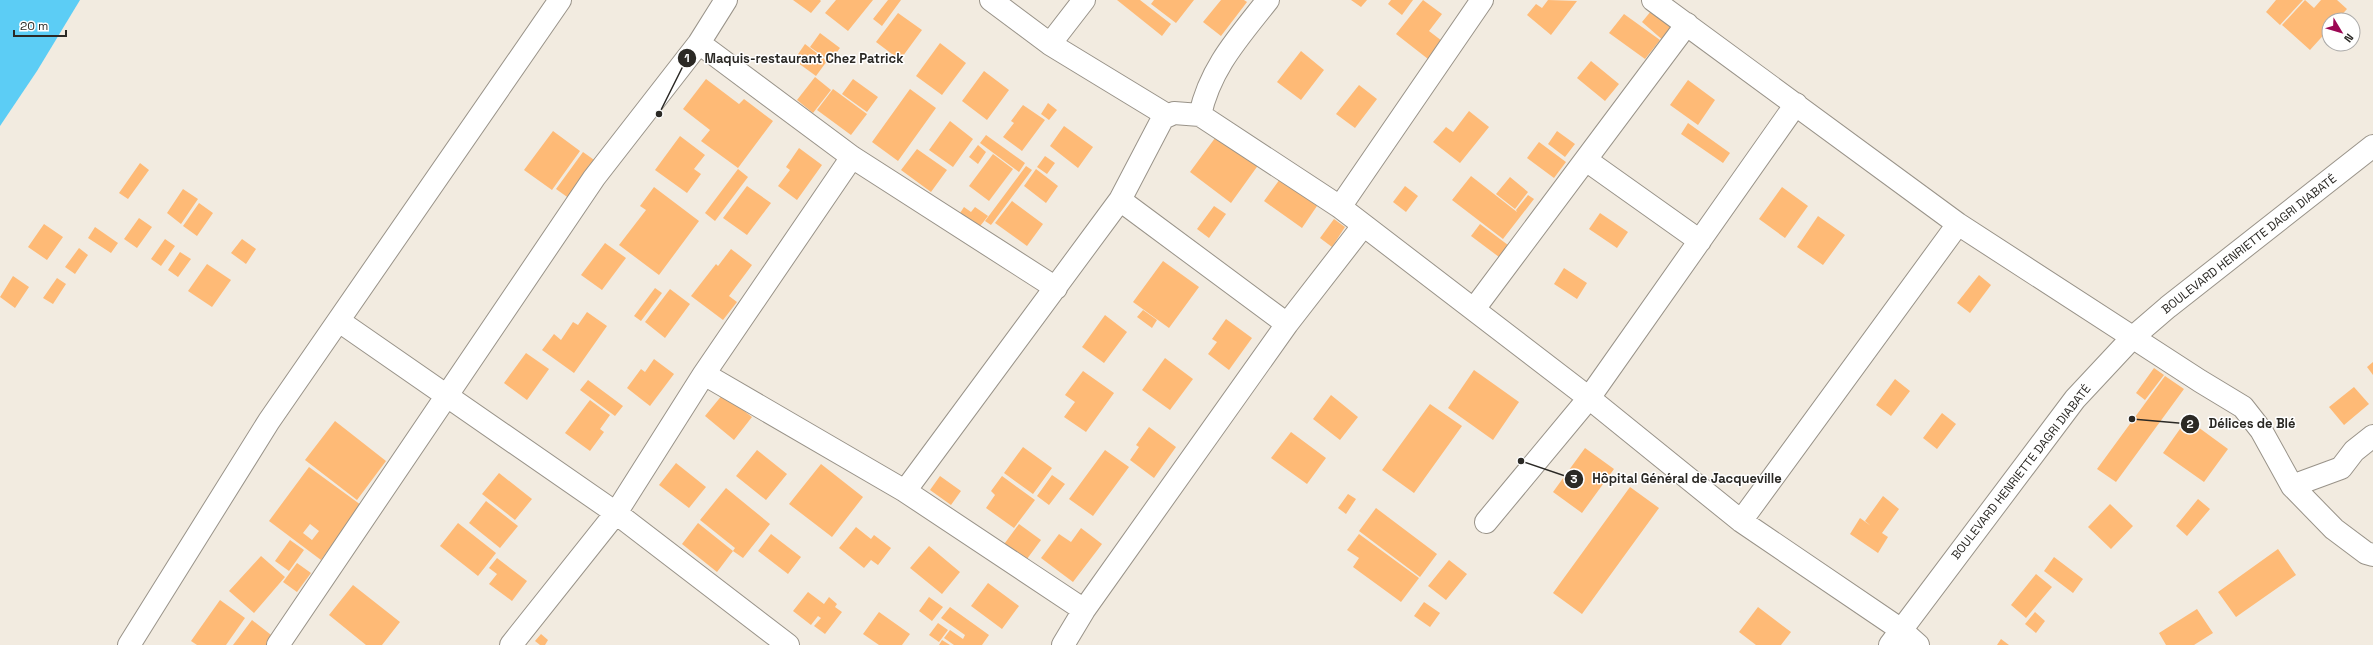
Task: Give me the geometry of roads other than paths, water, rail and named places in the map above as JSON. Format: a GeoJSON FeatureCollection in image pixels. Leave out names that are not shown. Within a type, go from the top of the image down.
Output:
{"type":"FeatureCollection","features":[{"type":"Feature","properties":{"kind":"street"},"geometry":{"type":"LineString","coordinates":[[129,645],[270,421],[560,0]]}},
{"type":"Feature","properties":{"kind":"street"},"geometry":{"type":"LineString","coordinates":[[278,645],[594,178],[699,43],[726,0]]}},
{"type":"Feature","properties":{"kind":"street"},"geometry":{"type":"LineString","coordinates":[[991,0],[1050,44],[1165,114],[1164,118],[1174,112],[1200,115],[1340,207],[1589,398],[1741,521],[1895,637],[1918,645]]}},
{"type":"Feature","properties":{"kind":"street"},"geometry":{"type":"LineString","coordinates":[[1050,44],[1084,0]]}},
{"type":"Feature","properties":{"kind":"street"},"geometry":{"type":"LineString","coordinates":[[1200,115],[1205,94],[1213,75],[1225,56],[1268,0]]}},
{"type":"Feature","properties":{"kind":"street"},"geometry":{"type":"LineString","coordinates":[[1340,207],[1482,0]]}},
{"type":"Feature","properties":{"kind":"street"},"geometry":{"type":"LineString","coordinates":[[1653,0],[1958,224],[2132,338],[2243,407],[2261,430],[2292,486],[2334,529],[2366,553],[2373,555]]}},
{"type":"Feature","properties":{"kind":"street"},"geometry":{"type":"LineString","coordinates":[[1474,309],[1687,24]]}},
{"type":"Feature","properties":{"kind":"street"},"geometry":{"type":"LineString","coordinates":[[699,43],[852,157],[1056,288]]}},
{"type":"Feature","properties":{"kind":"street"},"geometry":{"type":"LineString","coordinates":[[1486,522],[1589,398],[1796,104]]}},
{"type":"Feature","properties":{"kind":"street"},"geometry":{"type":"LineString","coordinates":[[905,491],[1120,200],[1165,114]]}},
{"type":"Feature","properties":{"kind":"street","name":"BOULEVARD HENRIETTE DAGRI DIABATÉ"},"geometry":{"type":"LineString","coordinates":[[1895,637],[2075,399],[2132,338],[2168,307],[2373,146]]}},
{"type":"Feature","properties":{"kind":"street"},"geometry":{"type":"LineString","coordinates":[[512,645],[616,513],[704,374],[852,157]]}},
{"type":"Feature","properties":{"kind":"street"},"geometry":{"type":"LineString","coordinates":[[1586,160],[1700,241]]}},
{"type":"Feature","properties":{"kind":"street"},"geometry":{"type":"LineString","coordinates":[[1120,200],[1287,324]]}},
{"type":"Feature","properties":{"kind":"street"},"geometry":{"type":"LineString","coordinates":[[1741,521],[1958,224]]}},
{"type":"Feature","properties":{"kind":"street"},"geometry":{"type":"LineString","coordinates":[[1063,645],[1084,610],[1287,324],[1363,226]]}},
{"type":"Feature","properties":{"kind":"street"},"geometry":{"type":"LineString","coordinates":[[339,321],[616,513],[788,645]]}},
{"type":"Feature","properties":{"kind":"street"},"geometry":{"type":"LineString","coordinates":[[704,374],[905,491],[1084,610]]}},
{"type":"Feature","properties":{"kind":"street"},"geometry":{"type":"LineString","coordinates":[[2292,486],[2341,468],[2354,451],[2373,436]]}},
{"type":"Feature","properties":{"kind":"water"},"geometry":{"type":"Polygon","coordinates":[[[0,0],[80,0],[37,71],[0,126],[0,0]]]}},
{"type":"Feature","properties":{"kind":"place","name":"Maquis-restaurant Chez Patrick"},"geometry":{"type":"Point","coordinates":[659,114]}},
{"type":"Feature","properties":{"kind":"place","name":"Délices de Blé"},"geometry":{"type":"Point","coordinates":[2132,419]}},
{"type":"Feature","properties":{"kind":"place","name":"Hôpital Général de Jacqueville"},"geometry":{"type":"Point","coordinates":[1521,461]}}]}
